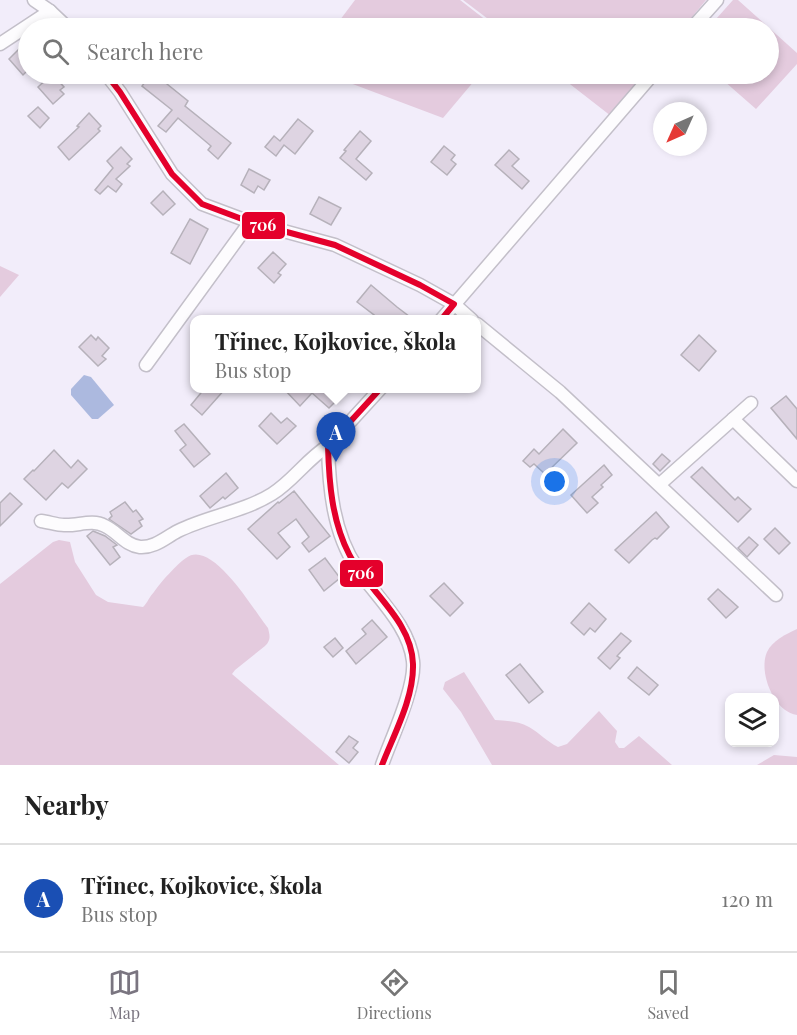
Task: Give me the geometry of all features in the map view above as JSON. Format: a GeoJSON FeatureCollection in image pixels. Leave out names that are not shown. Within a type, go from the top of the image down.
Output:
{"type":"FeatureCollection","features":[{"type":"Feature","properties":{"kind":"street"},"geometry":{"type":"LineString","coordinates":[[34,0],[57,18]]}},
{"type":"Feature","properties":{"kind":"street"},"geometry":{"type":"LineString","coordinates":[[701,18],[717,0]]}},
{"type":"Feature","properties":{"kind":"street"},"geometry":{"type":"LineString","coordinates":[[39,18],[50,11]]}},
{"type":"Feature","properties":{"kind":"street"},"geometry":{"type":"LineString","coordinates":[[0,44],[18,32]]}},
{"type":"Feature","properties":{"kind":"street"},"geometry":{"type":"LineString","coordinates":[[113,84],[172,174],[202,204],[250,222],[335,245],[420,285],[454,304],[466,315]]}},
{"type":"Feature","properties":{"kind":"street"},"geometry":{"type":"LineString","coordinates":[[445,315],[644,84]]}},
{"type":"Feature","properties":{"kind":"street"},"geometry":{"type":"LineString","coordinates":[[146,365],[250,222]]}},
{"type":"Feature","properties":{"kind":"street"},"geometry":{"type":"LineString","coordinates":[[481,327],[560,392],[776,595]]}},
{"type":"Feature","properties":{"kind":"street"},"geometry":{"type":"LineString","coordinates":[[41,521],[66,525],[94,523],[105,526],[134,545],[143,547],[155,544],[179,531],[256,503],[273,494],[289,482],[317,453],[328,446],[376,393]]}},
{"type":"Feature","properties":{"kind":"street"},"geometry":{"type":"LineString","coordinates":[[660,484],[751,404]]}},
{"type":"Feature","properties":{"kind":"street"},"geometry":{"type":"LineString","coordinates":[[733,419],[797,481]]}},
{"type":"Feature","properties":{"kind":"street"},"geometry":{"type":"LineString","coordinates":[[328,446],[329,472],[338,529],[355,567],[395,618],[411,650],[413,678],[382,765]]}},
{"type":"Feature","properties":{"kind":"shaded area"},"geometry":{"type":"Polygon","coordinates":[[[355,0],[460,0],[483,18],[342,18],[355,0]]]}},
{"type":"Feature","properties":{"kind":"shaded area"},"geometry":{"type":"Polygon","coordinates":[[[463,0],[706,0],[691,18],[487,18],[463,0]]]}},
{"type":"Feature","properties":{"kind":"shaded area"},"geometry":{"type":"Polygon","coordinates":[[[733,0],[738,0],[758,18],[717,18],[733,0]]]}},
{"type":"Feature","properties":{"kind":"shaded area"},"geometry":{"type":"Polygon","coordinates":[[[779,37],[797,53],[797,64],[779,84],[779,37]]]}},
{"type":"Feature","properties":{"kind":"shaded area"},"geometry":{"type":"Polygon","coordinates":[[[353,84],[472,84],[443,118],[353,84]]]}},
{"type":"Feature","properties":{"kind":"shaded area"},"geometry":{"type":"Polygon","coordinates":[[[570,84],[638,84],[611,116],[570,84]]]}},
{"type":"Feature","properties":{"kind":"shaded area"},"geometry":{"type":"Polygon","coordinates":[[[727,84],[779,84],[756,109],[727,84]]]}},
{"type":"Feature","properties":{"kind":"shaded area"},"geometry":{"type":"Polygon","coordinates":[[[0,266],[19,275],[0,297],[0,266]]]}},
{"type":"Feature","properties":{"kind":"shaded area"},"geometry":{"type":"Polygon","coordinates":[[[59,540],[70,542],[75,562],[96,595],[108,602],[143,607],[160,584],[186,558],[196,555],[208,558],[220,567],[253,607],[268,628],[270,636],[265,646],[232,674],[339,765],[0,765],[0,584],[53,542],[59,540]]]}},
{"type":"Feature","properties":{"kind":"shaded area"},"geometry":{"type":"Polygon","coordinates":[[[797,629],[797,715],[781,707],[779,693],[772,693],[766,680],[767,652],[780,638],[797,629]]]}},
{"type":"Feature","properties":{"kind":"shaded area"},"geometry":{"type":"Polygon","coordinates":[[[464,672],[495,720],[525,725],[558,747],[567,744],[599,711],[617,731],[615,742],[619,748],[624,748],[639,736],[672,765],[492,765],[461,712],[443,689],[445,682],[464,672]]]}},
{"type":"Feature","properties":{"kind":"shaded area"},"geometry":{"type":"Polygon","coordinates":[[[774,755],[797,757],[797,765],[757,765],[774,755]]]}},
{"type":"Feature","properties":{"kind":"water"},"geometry":{"type":"Polygon","coordinates":[[[84,375],[91,377],[114,405],[98,419],[92,419],[71,395],[71,389],[84,375]]]}},
{"type":"Feature","properties":{"kind":"building"},"geometry":{"type":"Polygon","coordinates":[[[18,50],[18,69],[9,59],[18,50]]]}},
{"type":"Feature","properties":{"kind":"building"},"geometry":{"type":"Polygon","coordinates":[[[41,84],[61,84],[64,87],[60,90],[64,94],[53,104],[38,87],[41,84]]]}},
{"type":"Feature","properties":{"kind":"building"},"geometry":{"type":"Polygon","coordinates":[[[144,84],[167,84],[188,101],[185,106],[231,143],[218,159],[208,150],[211,146],[178,118],[166,132],[158,126],[172,110],[142,86],[144,84]]]}},
{"type":"Feature","properties":{"kind":"building"},"geometry":{"type":"Polygon","coordinates":[[[38,107],[49,118],[40,128],[28,116],[38,107]]]}},
{"type":"Feature","properties":{"kind":"building"},"geometry":{"type":"Polygon","coordinates":[[[89,113],[101,126],[98,129],[100,131],[69,160],[58,147],[79,127],[77,126],[89,113]]]}},
{"type":"Feature","properties":{"kind":"building"},"geometry":{"type":"Polygon","coordinates":[[[298,119],[313,131],[295,154],[284,145],[276,156],[265,147],[274,136],[280,141],[298,119]]]}},
{"type":"Feature","properties":{"kind":"building"},"geometry":{"type":"Polygon","coordinates":[[[360,131],[371,141],[356,159],[372,173],[366,180],[340,158],[360,131]]]}},
{"type":"Feature","properties":{"kind":"building"},"geometry":{"type":"Polygon","coordinates":[[[444,146],[455,155],[451,160],[456,164],[447,175],[431,162],[444,146]]]}},
{"type":"Feature","properties":{"kind":"building"},"geometry":{"type":"Polygon","coordinates":[[[121,147],[132,159],[127,164],[130,166],[116,179],[122,184],[116,192],[108,186],[100,194],[95,190],[113,168],[107,161],[121,147]]]}},
{"type":"Feature","properties":{"kind":"building"},"geometry":{"type":"Polygon","coordinates":[[[509,150],[519,159],[512,166],[529,181],[522,189],[495,165],[509,150]]]}},
{"type":"Feature","properties":{"kind":"building"},"geometry":{"type":"Polygon","coordinates":[[[249,169],[270,180],[264,190],[258,186],[254,193],[241,185],[249,169]]]}},
{"type":"Feature","properties":{"kind":"building"},"geometry":{"type":"Polygon","coordinates":[[[163,191],[175,204],[163,215],[151,203],[163,191]]]}},
{"type":"Feature","properties":{"kind":"building"},"geometry":{"type":"Polygon","coordinates":[[[319,197],[341,208],[331,225],[310,214],[319,197]]]}},
{"type":"Feature","properties":{"kind":"building"},"geometry":{"type":"Polygon","coordinates":[[[190,219],[208,229],[190,264],[171,253],[190,219]]]}},
{"type":"Feature","properties":{"kind":"building"},"geometry":{"type":"Polygon","coordinates":[[[273,252],[286,264],[278,273],[281,275],[274,283],[258,268],[273,252]]]}},
{"type":"Feature","properties":{"kind":"building"},"geometry":{"type":"Polygon","coordinates":[[[371,285],[407,315],[374,315],[357,302],[371,285]]]}},
{"type":"Feature","properties":{"kind":"building"},"geometry":{"type":"Polygon","coordinates":[[[91,335],[96,340],[98,337],[109,348],[102,356],[106,359],[98,366],[79,347],[91,335]]]}},
{"type":"Feature","properties":{"kind":"building"},"geometry":{"type":"Polygon","coordinates":[[[699,335],[716,351],[699,371],[681,355],[699,335]]]}},
{"type":"Feature","properties":{"kind":"building"},"geometry":{"type":"Polygon","coordinates":[[[201,393],[222,393],[202,415],[191,405],[201,393]]]}},
{"type":"Feature","properties":{"kind":"building"},"geometry":{"type":"Polygon","coordinates":[[[288,393],[312,393],[300,406],[288,393]]]}},
{"type":"Feature","properties":{"kind":"building"},"geometry":{"type":"Polygon","coordinates":[[[312,393],[342,393],[329,408],[312,393]]]}},
{"type":"Feature","properties":{"kind":"building"},"geometry":{"type":"Polygon","coordinates":[[[786,396],[797,409],[797,439],[771,408],[786,396]]]}},
{"type":"Feature","properties":{"kind":"building"},"geometry":{"type":"Polygon","coordinates":[[[271,413],[281,423],[287,418],[296,426],[277,444],[259,426],[271,413]]]}},
{"type":"Feature","properties":{"kind":"building"},"geometry":{"type":"Polygon","coordinates":[[[184,424],[210,454],[194,467],[180,450],[186,445],[175,431],[184,424]]]}},
{"type":"Feature","properties":{"kind":"building"},"geometry":{"type":"Polygon","coordinates":[[[563,429],[577,443],[545,474],[534,464],[530,467],[523,461],[534,449],[539,454],[563,429]]]}},
{"type":"Feature","properties":{"kind":"building"},"geometry":{"type":"Polygon","coordinates":[[[54,450],[71,468],[78,460],[87,469],[68,488],[62,483],[46,500],[24,479],[54,450]]]}},
{"type":"Feature","properties":{"kind":"building"},"geometry":{"type":"Polygon","coordinates":[[[662,454],[670,461],[660,471],[653,464],[662,454]]]}},
{"type":"Feature","properties":{"kind":"building"},"geometry":{"type":"Polygon","coordinates":[[[604,465],[612,475],[592,497],[598,503],[587,513],[571,495],[604,465]]]}},
{"type":"Feature","properties":{"kind":"building"},"geometry":{"type":"Polygon","coordinates":[[[702,467],[735,500],[738,497],[751,509],[738,522],[691,477],[702,467]]]}},
{"type":"Feature","properties":{"kind":"building"},"geometry":{"type":"Polygon","coordinates":[[[226,473],[238,488],[210,508],[200,496],[226,473]]]}},
{"type":"Feature","properties":{"kind":"building"},"geometry":{"type":"Polygon","coordinates":[[[294,491],[330,536],[309,552],[302,543],[309,537],[296,519],[278,533],[290,547],[277,559],[248,529],[294,491]]]}},
{"type":"Feature","properties":{"kind":"building"},"geometry":{"type":"Polygon","coordinates":[[[10,493],[22,504],[0,526],[0,503],[10,493]]]}},
{"type":"Feature","properties":{"kind":"building"},"geometry":{"type":"Polygon","coordinates":[[[125,502],[143,519],[139,521],[142,526],[131,534],[109,519],[112,516],[110,512],[125,502]]]}},
{"type":"Feature","properties":{"kind":"building"},"geometry":{"type":"Polygon","coordinates":[[[656,512],[669,527],[629,563],[615,550],[656,512]]]}},
{"type":"Feature","properties":{"kind":"building"},"geometry":{"type":"Polygon","coordinates":[[[775,528],[790,543],[779,554],[764,539],[775,528]]]}},
{"type":"Feature","properties":{"kind":"building"},"geometry":{"type":"Polygon","coordinates":[[[93,531],[117,545],[113,547],[120,557],[110,565],[87,536],[93,531]]]}},
{"type":"Feature","properties":{"kind":"building"},"geometry":{"type":"Polygon","coordinates":[[[749,537],[758,545],[747,557],[738,548],[749,537]]]}},
{"type":"Feature","properties":{"kind":"building"},"geometry":{"type":"Polygon","coordinates":[[[325,558],[340,578],[324,591],[309,570],[325,558]]]}},
{"type":"Feature","properties":{"kind":"building"},"geometry":{"type":"Polygon","coordinates":[[[444,583],[463,603],[450,616],[430,596],[444,583]]]}},
{"type":"Feature","properties":{"kind":"building"},"geometry":{"type":"Polygon","coordinates":[[[718,589],[738,607],[726,618],[708,599],[718,589]]]}},
{"type":"Feature","properties":{"kind":"building"},"geometry":{"type":"Polygon","coordinates":[[[589,603],[606,619],[595,632],[590,628],[584,635],[571,623],[589,603]]]}},
{"type":"Feature","properties":{"kind":"building"},"geometry":{"type":"Polygon","coordinates":[[[372,620],[387,637],[356,664],[346,651],[366,634],[362,629],[372,620]]]}},
{"type":"Feature","properties":{"kind":"building"},"geometry":{"type":"Polygon","coordinates":[[[621,633],[631,641],[617,656],[620,658],[610,669],[598,658],[621,633]]]}},
{"type":"Feature","properties":{"kind":"building"},"geometry":{"type":"Polygon","coordinates":[[[335,638],[343,648],[333,657],[324,647],[335,638]]]}},
{"type":"Feature","properties":{"kind":"building"},"geometry":{"type":"Polygon","coordinates":[[[520,664],[543,692],[529,703],[506,675],[520,664]]]}},
{"type":"Feature","properties":{"kind":"building"},"geometry":{"type":"Polygon","coordinates":[[[637,667],[658,685],[649,695],[628,678],[637,667]]]}},
{"type":"Feature","properties":{"kind":"building"},"geometry":{"type":"Polygon","coordinates":[[[349,736],[358,742],[353,748],[358,752],[349,763],[336,752],[349,736]]]}},
{"type":"Feature","properties":{"kind":"transit line","name":"706"},"geometry":{"type":"LineString","coordinates":[[114,84],[172,174],[202,204],[250,222],[335,245],[420,285],[454,304],[445,315]]}},
{"type":"Feature","properties":{"kind":"transit line","name":"706"},"geometry":{"type":"LineString","coordinates":[[376,393],[328,446],[332,502],[343,541],[357,567],[397,619],[411,648],[413,664],[407,703],[382,765]]}},
{"type":"Feature","properties":{"kind":"place","name":"Třinec, Kojkovice, škola"},"geometry":{"type":"Point","coordinates":[336,462]}}]}
